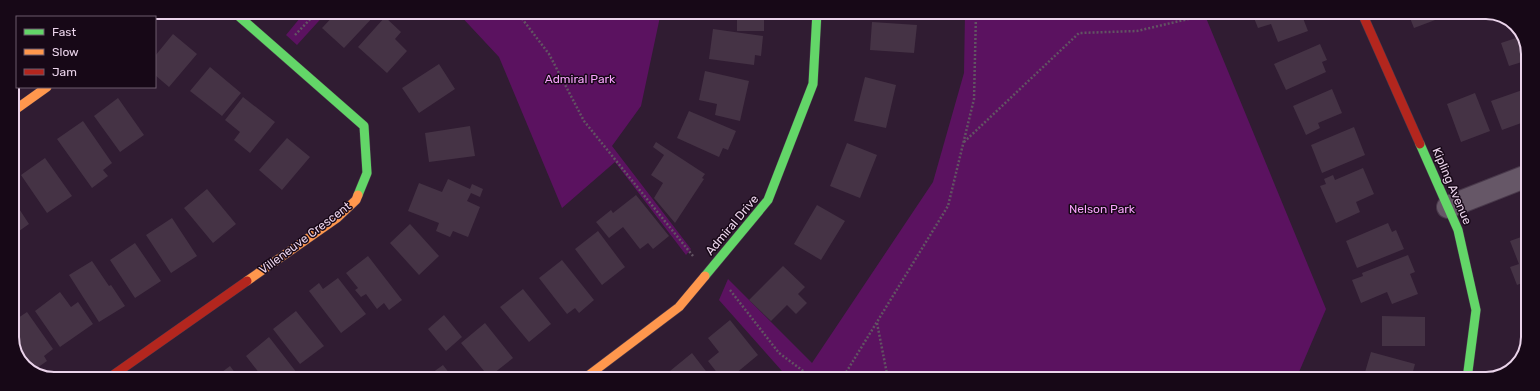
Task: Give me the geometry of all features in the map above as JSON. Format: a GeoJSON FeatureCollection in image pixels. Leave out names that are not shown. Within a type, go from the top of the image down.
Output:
{"type":"FeatureCollection","features":[{"type":"Feature","properties":{"kind":"street","name":"Villeneuve Crescent"},"geometry":{"type":"LineString","coordinates":[[118,372],[337,218],[356,200],[367,173],[364,126],[242,19]]}},
{"type":"Feature","properties":{"kind":"street","name":"Admiral Drive"},"geometry":{"type":"LineString","coordinates":[[593,372],[679,307],[768,200],[813,84],[817,19]]}},
{"type":"Feature","properties":{"kind":"street","name":"Kipling Avenue"},"geometry":{"type":"LineString","coordinates":[[1365,19],[1458,230],[1476,310],[1468,372]]}},
{"type":"Feature","properties":{"kind":"street"},"geometry":{"type":"LineString","coordinates":[[19,107],[46,88]]}},
{"type":"Feature","properties":{"kind":"street"},"geometry":{"type":"LineString","coordinates":[[1448,207],[1521,178]]}},
{"type":"Feature","properties":{"kind":"path"},"geometry":{"type":"LineString","coordinates":[[279,52],[310,19]]}},
{"type":"Feature","properties":{"kind":"path"},"geometry":{"type":"LineString","coordinates":[[522,19],[549,54],[584,121],[688,251],[708,272]]}},
{"type":"Feature","properties":{"kind":"path"},"geometry":{"type":"LineString","coordinates":[[846,372],[948,206],[974,99],[976,19]]}},
{"type":"Feature","properties":{"kind":"path"},"geometry":{"type":"LineString","coordinates":[[963,142],[1079,33],[1137,31],[1188,19]]}},
{"type":"Feature","properties":{"kind":"path"},"geometry":{"type":"LineString","coordinates":[[730,290],[779,353],[805,372]]}},
{"type":"Feature","properties":{"kind":"path"},"geometry":{"type":"LineString","coordinates":[[876,322],[887,372]]}},
{"type":"Feature","properties":{"kind":"green space"},"geometry":{"type":"Polygon","coordinates":[[[299,19],[321,19],[297,45],[286,35],[299,19]]]}},
{"type":"Feature","properties":{"kind":"green space","name":"Admiral Park"},"geometry":{"type":"Polygon","coordinates":[[[464,19],[660,19],[641,106],[612,146],[691,249],[686,255],[615,162],[562,208],[499,57],[464,19]]]}},
{"type":"Feature","properties":{"kind":"green space","name":"Nelson Park"},"geometry":{"type":"Polygon","coordinates":[[[965,19],[1206,19],[1326,309],[1299,372],[783,372],[719,300],[728,279],[812,363],[933,182],[964,73],[965,19]]]}},
{"type":"Feature","properties":{"kind":"building"},"geometry":{"type":"Polygon","coordinates":[[[330,19],[371,19],[344,48],[322,28],[330,19]]]}},
{"type":"Feature","properties":{"kind":"building"},"geometry":{"type":"Polygon","coordinates":[[[383,19],[387,19],[401,32],[395,39],[407,51],[387,73],[358,47],[383,19]]]}},
{"type":"Feature","properties":{"kind":"building"},"geometry":{"type":"Polygon","coordinates":[[[737,19],[764,19],[764,31],[737,31],[737,19]]]}},
{"type":"Feature","properties":{"kind":"building"},"geometry":{"type":"Polygon","coordinates":[[[1254,19],[1303,19],[1308,31],[1278,42],[1271,24],[1258,28],[1254,19]]]}},
{"type":"Feature","properties":{"kind":"building"},"geometry":{"type":"Polygon","coordinates":[[[1410,19],[1438,19],[1414,28],[1410,19]]]}},
{"type":"Feature","properties":{"kind":"building"},"geometry":{"type":"Polygon","coordinates":[[[872,22],[917,25],[914,53],[870,50],[872,22]]]}},
{"type":"Feature","properties":{"kind":"building"},"geometry":{"type":"Polygon","coordinates":[[[713,29],[763,36],[761,56],[755,55],[754,65],[709,59],[713,29]]]}},
{"type":"Feature","properties":{"kind":"building"},"geometry":{"type":"Polygon","coordinates":[[[173,34],[197,54],[169,87],[156,76],[156,55],[173,34]]]}},
{"type":"Feature","properties":{"kind":"building"},"geometry":{"type":"Polygon","coordinates":[[[1516,38],[1520,45],[1521,62],[1509,66],[1501,43],[1516,38]]]}},
{"type":"Feature","properties":{"kind":"building"},"geometry":{"type":"Polygon","coordinates":[[[1320,44],[1327,60],[1322,62],[1326,72],[1286,90],[1274,64],[1320,44]]]}},
{"type":"Feature","properties":{"kind":"building"},"geometry":{"type":"Polygon","coordinates":[[[439,64],[455,89],[419,113],[402,88],[439,64]]]}},
{"type":"Feature","properties":{"kind":"building"},"geometry":{"type":"Polygon","coordinates":[[[210,67],[241,93],[222,116],[190,91],[210,67]]]}},
{"type":"Feature","properties":{"kind":"building"},"geometry":{"type":"Polygon","coordinates":[[[705,71],[749,81],[740,121],[715,115],[717,104],[699,100],[705,71]]]}},
{"type":"Feature","properties":{"kind":"building"},"geometry":{"type":"Polygon","coordinates":[[[865,77],[896,85],[886,128],[854,121],[865,77]]]}},
{"type":"Feature","properties":{"kind":"building"},"geometry":{"type":"Polygon","coordinates":[[[1332,89],[1342,113],[1318,123],[1320,128],[1306,135],[1293,106],[1332,89]]]}},
{"type":"Feature","properties":{"kind":"building"},"geometry":{"type":"Polygon","coordinates":[[[1521,90],[1521,123],[1502,130],[1491,101],[1521,90]]]}},
{"type":"Feature","properties":{"kind":"building"},"geometry":{"type":"Polygon","coordinates":[[[1475,93],[1490,131],[1461,142],[1447,104],[1475,93]]]}},
{"type":"Feature","properties":{"kind":"building"},"geometry":{"type":"Polygon","coordinates":[[[243,97],[275,122],[250,153],[234,140],[240,132],[225,120],[243,97]]]}},
{"type":"Feature","properties":{"kind":"building"},"geometry":{"type":"Polygon","coordinates":[[[118,98],[144,135],[120,152],[94,116],[118,98]]]}},
{"type":"Feature","properties":{"kind":"building"},"geometry":{"type":"Polygon","coordinates":[[[689,111],[736,131],[728,150],[723,148],[719,157],[677,138],[689,111]]]}},
{"type":"Feature","properties":{"kind":"building"},"geometry":{"type":"Polygon","coordinates":[[[83,121],[112,163],[103,170],[108,176],[92,188],[57,139],[83,121]]]}},
{"type":"Feature","properties":{"kind":"building"},"geometry":{"type":"Polygon","coordinates":[[[470,126],[475,156],[429,162],[425,133],[470,126]]]}},
{"type":"Feature","properties":{"kind":"building"},"geometry":{"type":"Polygon","coordinates":[[[1354,127],[1365,155],[1322,173],[1311,145],[1354,127]]]}},
{"type":"Feature","properties":{"kind":"building"},"geometry":{"type":"Polygon","coordinates":[[[287,138],[310,157],[282,190],[259,170],[287,138]]]}},
{"type":"Feature","properties":{"kind":"building"},"geometry":{"type":"Polygon","coordinates":[[[656,142],[705,174],[702,178],[704,179],[675,223],[654,198],[663,183],[651,175],[664,155],[653,147],[656,142]]]}},
{"type":"Feature","properties":{"kind":"building"},"geometry":{"type":"Polygon","coordinates":[[[847,143],[877,155],[860,198],[830,186],[847,143]]]}},
{"type":"Feature","properties":{"kind":"building"},"geometry":{"type":"Polygon","coordinates":[[[45,158],[72,196],[47,213],[21,175],[45,158]]]}},
{"type":"Feature","properties":{"kind":"building"},"geometry":{"type":"Polygon","coordinates":[[[1363,168],[1374,194],[1356,202],[1360,212],[1336,223],[1320,186],[1326,184],[1324,179],[1333,175],[1335,180],[1363,168]]]}},
{"type":"Feature","properties":{"kind":"building"},"geometry":{"type":"Polygon","coordinates":[[[448,179],[470,189],[472,184],[483,189],[480,197],[471,193],[467,201],[480,207],[468,237],[453,231],[450,237],[436,231],[439,223],[408,211],[419,183],[442,192],[448,179]]]}},
{"type":"Feature","properties":{"kind":"building"},"geometry":{"type":"Polygon","coordinates":[[[207,189],[236,224],[213,243],[184,208],[207,189]]]}},
{"type":"Feature","properties":{"kind":"building"},"geometry":{"type":"Polygon","coordinates":[[[636,195],[669,236],[653,249],[648,243],[640,249],[623,227],[609,238],[596,222],[611,210],[613,213],[636,195]]]}},
{"type":"Feature","properties":{"kind":"building"},"geometry":{"type":"Polygon","coordinates":[[[817,205],[845,221],[821,260],[794,244],[817,205]]]}},
{"type":"Feature","properties":{"kind":"building"},"geometry":{"type":"Polygon","coordinates":[[[19,209],[29,224],[19,231],[19,209]]]}},
{"type":"Feature","properties":{"kind":"building"},"geometry":{"type":"Polygon","coordinates":[[[172,218],[197,256],[171,273],[146,235],[172,218]]]}},
{"type":"Feature","properties":{"kind":"building"},"geometry":{"type":"Polygon","coordinates":[[[1388,223],[1392,232],[1396,230],[1404,249],[1357,268],[1346,241],[1388,223]]]}},
{"type":"Feature","properties":{"kind":"building"},"geometry":{"type":"Polygon","coordinates":[[[410,224],[439,256],[419,275],[390,243],[410,224]]]}},
{"type":"Feature","properties":{"kind":"building"},"geometry":{"type":"Polygon","coordinates":[[[598,231],[625,267],[602,285],[575,249],[598,231]]]}},
{"type":"Feature","properties":{"kind":"building"},"geometry":{"type":"Polygon","coordinates":[[[1521,237],[1521,283],[1517,285],[1510,267],[1519,264],[1510,241],[1521,237]]]}},
{"type":"Feature","properties":{"kind":"building"},"geometry":{"type":"Polygon","coordinates":[[[135,243],[161,281],[135,298],[110,260],[135,243]]]}},
{"type":"Feature","properties":{"kind":"building"},"geometry":{"type":"Polygon","coordinates":[[[1408,255],[1415,272],[1410,274],[1418,294],[1392,304],[1387,292],[1361,303],[1352,280],[1363,276],[1362,273],[1408,255]]]}},
{"type":"Feature","properties":{"kind":"building"},"geometry":{"type":"Polygon","coordinates":[[[368,256],[402,300],[389,310],[384,303],[377,309],[366,294],[361,297],[355,290],[358,288],[346,273],[368,256]]]}},
{"type":"Feature","properties":{"kind":"building"},"geometry":{"type":"Polygon","coordinates":[[[562,260],[594,300],[579,313],[575,308],[567,314],[539,278],[562,260]]]}},
{"type":"Feature","properties":{"kind":"building"},"geometry":{"type":"Polygon","coordinates":[[[92,261],[125,306],[99,322],[69,275],[92,261]]]}},
{"type":"Feature","properties":{"kind":"building"},"geometry":{"type":"Polygon","coordinates":[[[783,266],[805,287],[798,294],[807,303],[796,314],[787,305],[771,321],[749,300],[783,266]]]}},
{"type":"Feature","properties":{"kind":"building"},"geometry":{"type":"Polygon","coordinates":[[[338,278],[366,314],[341,333],[309,291],[319,283],[323,289],[338,278]]]}},
{"type":"Feature","properties":{"kind":"building"},"geometry":{"type":"Polygon","coordinates":[[[523,289],[551,324],[529,342],[500,307],[523,289]]]}},
{"type":"Feature","properties":{"kind":"building"},"geometry":{"type":"Polygon","coordinates":[[[60,292],[71,307],[78,302],[93,324],[60,347],[35,311],[60,292]]]}},
{"type":"Feature","properties":{"kind":"building"},"geometry":{"type":"Polygon","coordinates":[[[296,311],[324,346],[300,364],[273,329],[296,311]]]}},
{"type":"Feature","properties":{"kind":"building"},"geometry":{"type":"Polygon","coordinates":[[[27,312],[53,349],[44,356],[47,361],[38,367],[28,360],[20,346],[19,317],[27,312]]]}},
{"type":"Feature","properties":{"kind":"building"},"geometry":{"type":"Polygon","coordinates":[[[444,315],[462,337],[446,351],[428,329],[444,315]]]}},
{"type":"Feature","properties":{"kind":"building"},"geometry":{"type":"Polygon","coordinates":[[[1382,316],[1425,317],[1425,346],[1382,346],[1382,316]]]}},
{"type":"Feature","properties":{"kind":"building"},"geometry":{"type":"Polygon","coordinates":[[[730,320],[758,355],[737,372],[717,372],[708,361],[719,352],[708,338],[730,320]]]}},
{"type":"Feature","properties":{"kind":"building"},"geometry":{"type":"Polygon","coordinates":[[[485,323],[513,358],[495,372],[485,372],[461,343],[485,323]]]}},
{"type":"Feature","properties":{"kind":"building"},"geometry":{"type":"Polygon","coordinates":[[[269,337],[296,372],[258,372],[246,356],[269,337]]]}},
{"type":"Feature","properties":{"kind":"building"},"geometry":{"type":"Polygon","coordinates":[[[1371,352],[1415,364],[1413,372],[1365,372],[1371,352]]]}},
{"type":"Feature","properties":{"kind":"building"},"geometry":{"type":"Polygon","coordinates":[[[692,353],[707,372],[671,372],[670,371],[692,353]]]}},
{"type":"Feature","properties":{"kind":"building"},"geometry":{"type":"Polygon","coordinates":[[[443,365],[448,372],[433,372],[443,365]]]}},
{"type":"Feature","properties":{"kind":"building"},"geometry":{"type":"Polygon","coordinates":[[[230,366],[234,372],[222,372],[230,366]]]}},
{"type":"Feature","properties":{"kind":"traffic: fast"},"geometry":{"type":"LineString","coordinates":[[242,19],[364,126],[367,173],[358,195]]}},
{"type":"Feature","properties":{"kind":"traffic: fast"},"geometry":{"type":"LineString","coordinates":[[705,276],[768,200],[813,84],[817,19]]}},
{"type":"Feature","properties":{"kind":"traffic: fast"},"geometry":{"type":"LineString","coordinates":[[1420,144],[1458,230],[1476,310],[1468,372]]}},
{"type":"Feature","properties":{"kind":"traffic: slow"},"geometry":{"type":"LineString","coordinates":[[19,107],[46,88]]}},
{"type":"Feature","properties":{"kind":"traffic: slow"},"geometry":{"type":"LineString","coordinates":[[247,281],[337,218],[356,200],[358,195]]}},
{"type":"Feature","properties":{"kind":"traffic: slow"},"geometry":{"type":"LineString","coordinates":[[593,372],[679,307],[705,276]]}},
{"type":"Feature","properties":{"kind":"traffic: jam"},"geometry":{"type":"LineString","coordinates":[[1365,19],[1420,144]]}},
{"type":"Feature","properties":{"kind":"traffic: jam"},"geometry":{"type":"LineString","coordinates":[[118,372],[247,281]]}}]}
